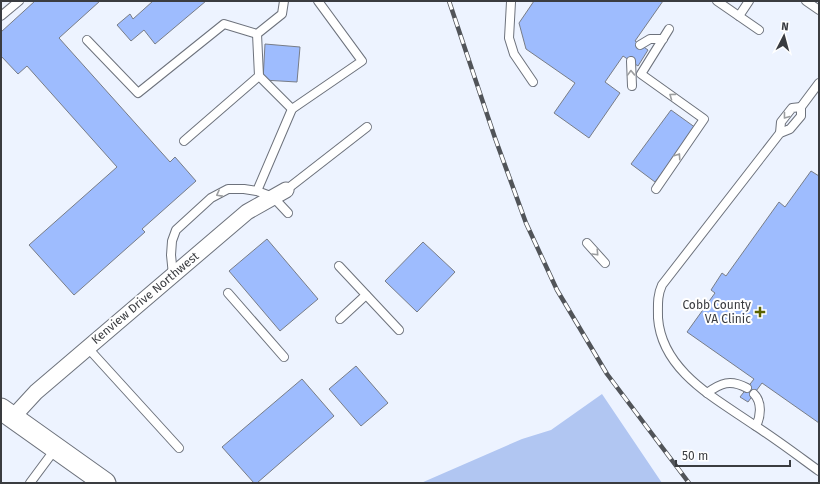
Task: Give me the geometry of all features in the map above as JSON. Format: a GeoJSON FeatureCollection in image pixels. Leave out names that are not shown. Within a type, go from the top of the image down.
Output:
{"type":"FeatureCollection","features":[{"type":"Feature","properties":{"kind":"street","name":"Kenview Drive Northwest"},"geometry":{"type":"LineString","coordinates":[[7,413],[36,392],[247,212],[286,190]]}},
{"type":"Feature","properties":{"kind":"street"},"geometry":{"type":"LineString","coordinates":[[7,413],[105,483]]}},
{"type":"Feature","properties":{"kind":"lane"},"geometry":{"type":"LineString","coordinates":[[1,16],[19,1]]}},
{"type":"Feature","properties":{"kind":"lane"},"geometry":{"type":"LineString","coordinates":[[256,34],[282,14],[284,1]]}},
{"type":"Feature","properties":{"kind":"lane"},"geometry":{"type":"LineString","coordinates":[[257,191],[292,109],[362,61],[318,1]]}},
{"type":"Feature","properties":{"kind":"lane"},"geometry":{"type":"LineString","coordinates":[[739,16],[749,1]]}},
{"type":"Feature","properties":{"kind":"lane"},"geometry":{"type":"LineString","coordinates":[[806,1],[819,10]]}},
{"type":"Feature","properties":{"kind":"lane"},"geometry":{"type":"LineString","coordinates":[[511,2],[509,38],[514,54],[533,82]]}},
{"type":"Feature","properties":{"kind":"lane"},"geometry":{"type":"LineString","coordinates":[[719,3],[759,30]]}},
{"type":"Feature","properties":{"kind":"lane"},"geometry":{"type":"LineString","coordinates":[[86,40],[138,93],[224,24],[256,34]]}},
{"type":"Feature","properties":{"kind":"lane"},"geometry":{"type":"LineString","coordinates":[[656,189],[704,119],[641,74],[669,29]]}},
{"type":"Feature","properties":{"kind":"lane"},"geometry":{"type":"LineString","coordinates":[[256,34],[258,76],[292,109]]}},
{"type":"Feature","properties":{"kind":"lane"},"geometry":{"type":"LineString","coordinates":[[640,45],[650,39],[663,39]]}},
{"type":"Feature","properties":{"kind":"lane"},"geometry":{"type":"LineString","coordinates":[[631,61],[632,86]]}},
{"type":"Feature","properties":{"kind":"lane"},"geometry":{"type":"LineString","coordinates":[[184,141],[258,76]]}},
{"type":"Feature","properties":{"kind":"lane"},"geometry":{"type":"LineString","coordinates":[[819,83],[801,107],[801,116],[790,129],[780,133],[662,285],[658,295],[659,324],[663,340],[669,354],[681,370],[693,383],[819,471]]}},
{"type":"Feature","properties":{"kind":"lane"},"geometry":{"type":"LineString","coordinates":[[780,133],[781,122],[792,108],[801,107]]}},
{"type":"Feature","properties":{"kind":"lane"},"geometry":{"type":"LineString","coordinates":[[286,190],[367,127]]}},
{"type":"Feature","properties":{"kind":"lane"},"geometry":{"type":"LineString","coordinates":[[173,275],[171,255],[172,241],[176,230],[211,198],[228,189],[257,191],[273,197],[288,212]]}},
{"type":"Feature","properties":{"kind":"lane"},"geometry":{"type":"LineString","coordinates":[[587,243],[605,264]]}},
{"type":"Feature","properties":{"kind":"lane"},"geometry":{"type":"LineString","coordinates":[[339,266],[399,330]]}},
{"type":"Feature","properties":{"kind":"lane"},"geometry":{"type":"LineString","coordinates":[[228,292],[284,357]]}},
{"type":"Feature","properties":{"kind":"lane"},"geometry":{"type":"LineString","coordinates":[[340,319],[366,294]]}},
{"type":"Feature","properties":{"kind":"lane"},"geometry":{"type":"LineString","coordinates":[[87,348],[178,448]]}},
{"type":"Feature","properties":{"kind":"lane"},"geometry":{"type":"LineString","coordinates":[[707,393],[724,383],[738,383],[747,388]]}},
{"type":"Feature","properties":{"kind":"lane"},"geometry":{"type":"LineString","coordinates":[[754,394],[758,398],[760,412],[759,420],[756,426]]}},
{"type":"Feature","properties":{"kind":"lane"},"geometry":{"type":"LineString","coordinates":[[30,483],[56,448]]}},
{"type":"Feature","properties":{"kind":"shaded area"},"geometry":{"type":"Polygon","coordinates":[[[602,394],[662,483],[421,483],[522,439],[551,430],[602,394]]]}},
{"type":"Feature","properties":{"kind":"building"},"geometry":{"type":"Polygon","coordinates":[[[35,1],[100,1],[59,38],[170,162],[175,157],[196,181],[142,229],[145,232],[74,295],[29,245],[117,167],[27,66],[18,74],[1,56],[1,32],[35,1]]]}},
{"type":"Feature","properties":{"kind":"building"},"geometry":{"type":"Polygon","coordinates":[[[153,1],[206,1],[155,44],[144,30],[131,41],[117,25],[130,14],[133,19],[153,1]]]}},
{"type":"Feature","properties":{"kind":"building"},"geometry":{"type":"Polygon","coordinates":[[[534,1],[663,1],[635,41],[648,50],[638,66],[623,56],[605,82],[620,93],[589,138],[554,113],[575,83],[526,49],[519,23],[534,1]]]}},
{"type":"Feature","properties":{"kind":"building"},"geometry":{"type":"Polygon","coordinates":[[[265,44],[300,47],[297,82],[263,80],[265,44]]]}},
{"type":"Feature","properties":{"kind":"building"},"geometry":{"type":"Polygon","coordinates":[[[671,110],[696,128],[655,182],[631,164],[671,110]]]}},
{"type":"Feature","properties":{"kind":"building","name":"Cobb County VA Clinic"},"geometry":{"type":"Polygon","coordinates":[[[811,171],[819,176],[819,423],[762,383],[748,402],[740,397],[754,379],[687,332],[715,293],[711,290],[722,273],[726,276],[779,202],[785,207],[811,171]]]}},
{"type":"Feature","properties":{"kind":"building"},"geometry":{"type":"Polygon","coordinates":[[[267,239],[318,299],[280,331],[229,271],[267,239]]]}},
{"type":"Feature","properties":{"kind":"building"},"geometry":{"type":"Polygon","coordinates":[[[423,242],[455,272],[417,312],[385,281],[423,242]]]}},
{"type":"Feature","properties":{"kind":"building"},"geometry":{"type":"Polygon","coordinates":[[[356,366],[388,403],[361,426],[329,389],[356,366]]]}},
{"type":"Feature","properties":{"kind":"building"},"geometry":{"type":"Polygon","coordinates":[[[302,379],[334,416],[257,483],[254,483],[222,447],[302,379]]]}},
{"type":"Feature","properties":{"kind":"railway"},"geometry":{"type":"LineString","coordinates":[[449,1],[495,138],[526,223],[557,290],[607,374],[689,483]]}},
{"type":"Feature","properties":{"kind":"place","name":"Cobb County VA Clinic"},"geometry":{"type":"Point","coordinates":[760,312]}}]}
